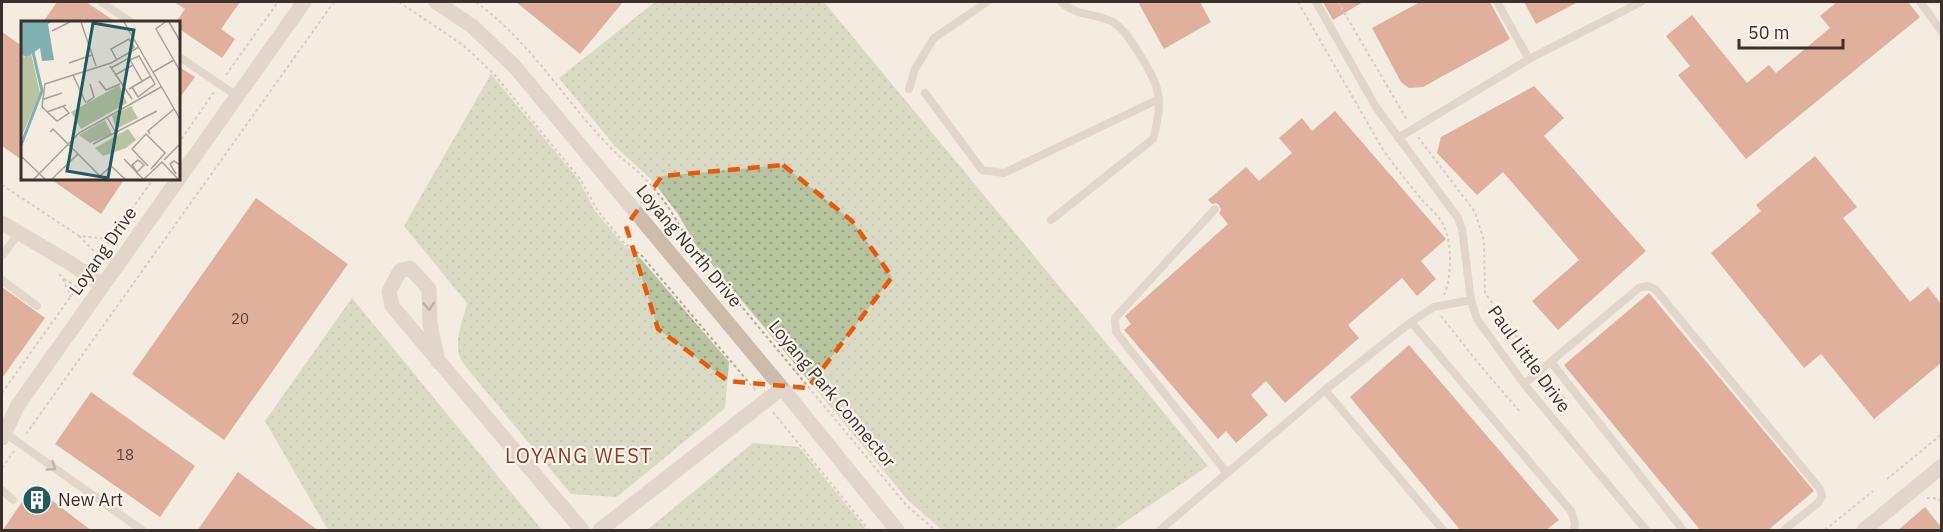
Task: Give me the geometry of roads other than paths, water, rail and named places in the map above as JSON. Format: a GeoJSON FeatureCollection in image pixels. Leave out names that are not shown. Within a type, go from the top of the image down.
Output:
{"type":"FeatureCollection","features":[{"type":"Feature","properties":{"kind":"street","name":"Loyang Drive"},"geometry":{"type":"LineString","coordinates":[[180,177],[304,2]]}},
{"type":"Feature","properties":{"kind":"street","name":"Loyang North Drive"},"geometry":{"type":"LineString","coordinates":[[436,2],[472,26],[515,67],[782,388],[897,531]]}},
{"type":"Feature","properties":{"kind":"street","name":"Loyang Drive"},"geometry":{"type":"LineString","coordinates":[[3,435],[18,405],[178,180]]}},
{"type":"Feature","properties":{"kind":"street"},"geometry":{"type":"LineString","coordinates":[[2,223],[70,263],[103,286]]}},
{"type":"Feature","properties":{"kind":"street"},"geometry":{"type":"LineString","coordinates":[[438,362],[430,324],[429,288],[410,268],[400,271],[389,291],[392,306],[438,362],[582,531]]}},
{"type":"Feature","properties":{"kind":"street"},"geometry":{"type":"LineString","coordinates":[[600,531],[782,388]]}},
{"type":"Feature","properties":{"kind":"street"},"geometry":{"type":"LineString","coordinates":[[1864,531],[1940,472]]}},
{"type":"Feature","properties":{"kind":"lane"},"geometry":{"type":"LineString","coordinates":[[101,2],[130,21]]}},
{"type":"Feature","properties":{"kind":"lane"},"geometry":{"type":"LineString","coordinates":[[909,89],[915,69],[934,38],[987,2]]}},
{"type":"Feature","properties":{"kind":"lane"},"geometry":{"type":"LineString","coordinates":[[1051,220],[1153,139],[1158,119],[1159,99],[1155,80],[1124,31],[1103,18],[1084,15],[1061,2]]}},
{"type":"Feature","properties":{"kind":"lane","name":"Paul Little Drive"},"geometry":{"type":"LineString","coordinates":[[1316,2],[1376,107],[1458,218],[1462,229],[1471,300],[1477,319],[1524,384],[1646,531]]}},
{"type":"Feature","properties":{"kind":"lane"},"geometry":{"type":"LineString","coordinates":[[1497,2],[1529,59]]}},
{"type":"Feature","properties":{"kind":"lane"},"geometry":{"type":"LineString","coordinates":[[1398,138],[1529,59],[1641,2]]}},
{"type":"Feature","properties":{"kind":"lane"},"geometry":{"type":"LineString","coordinates":[[1920,2],[1941,32]]}},
{"type":"Feature","properties":{"kind":"lane"},"geometry":{"type":"LineString","coordinates":[[180,57],[237,96]]}},
{"type":"Feature","properties":{"kind":"lane"},"geometry":{"type":"LineString","coordinates":[[925,93],[982,170],[1004,173],[1159,99]]}},
{"type":"Feature","properties":{"kind":"lane"},"geometry":{"type":"LineString","coordinates":[[1215,209],[1114,318],[1116,332],[1227,473]]}},
{"type":"Feature","properties":{"kind":"lane"},"geometry":{"type":"LineString","coordinates":[[2,256],[18,234]]}},
{"type":"Feature","properties":{"kind":"lane"},"geometry":{"type":"LineString","coordinates":[[2,280],[37,306]]}},
{"type":"Feature","properties":{"kind":"lane"},"geometry":{"type":"LineString","coordinates":[[1524,384],[1639,288],[1648,285],[1655,290],[1820,489],[1822,496],[1818,503],[1784,531]]}},
{"type":"Feature","properties":{"kind":"lane"},"geometry":{"type":"LineString","coordinates":[[1160,531],[1325,390],[1411,322],[1436,307],[1471,300]]}},
{"type":"Feature","properties":{"kind":"lane"},"geometry":{"type":"LineString","coordinates":[[1411,322],[1571,511],[1575,523],[1574,531]]}},
{"type":"Feature","properties":{"kind":"lane"},"geometry":{"type":"LineString","coordinates":[[1551,362],[1683,531]]}},
{"type":"Feature","properties":{"kind":"lane"},"geometry":{"type":"LineString","coordinates":[[1325,390],[1443,531]]}},
{"type":"Feature","properties":{"kind":"lane"},"geometry":{"type":"LineString","coordinates":[[3,435],[142,531]]}},
{"type":"Feature","properties":{"kind":"lane"},"geometry":{"type":"LineString","coordinates":[[2,490],[13,501]]}},
{"type":"Feature","properties":{"kind":"place","name":"New Art"},"geometry":{"type":"Point","coordinates":[37,500]}},
{"type":"Feature","properties":{"kind":"district","name":"LOYANG WEST"},"geometry":{"type":"Point","coordinates":[579,456]}}]}
